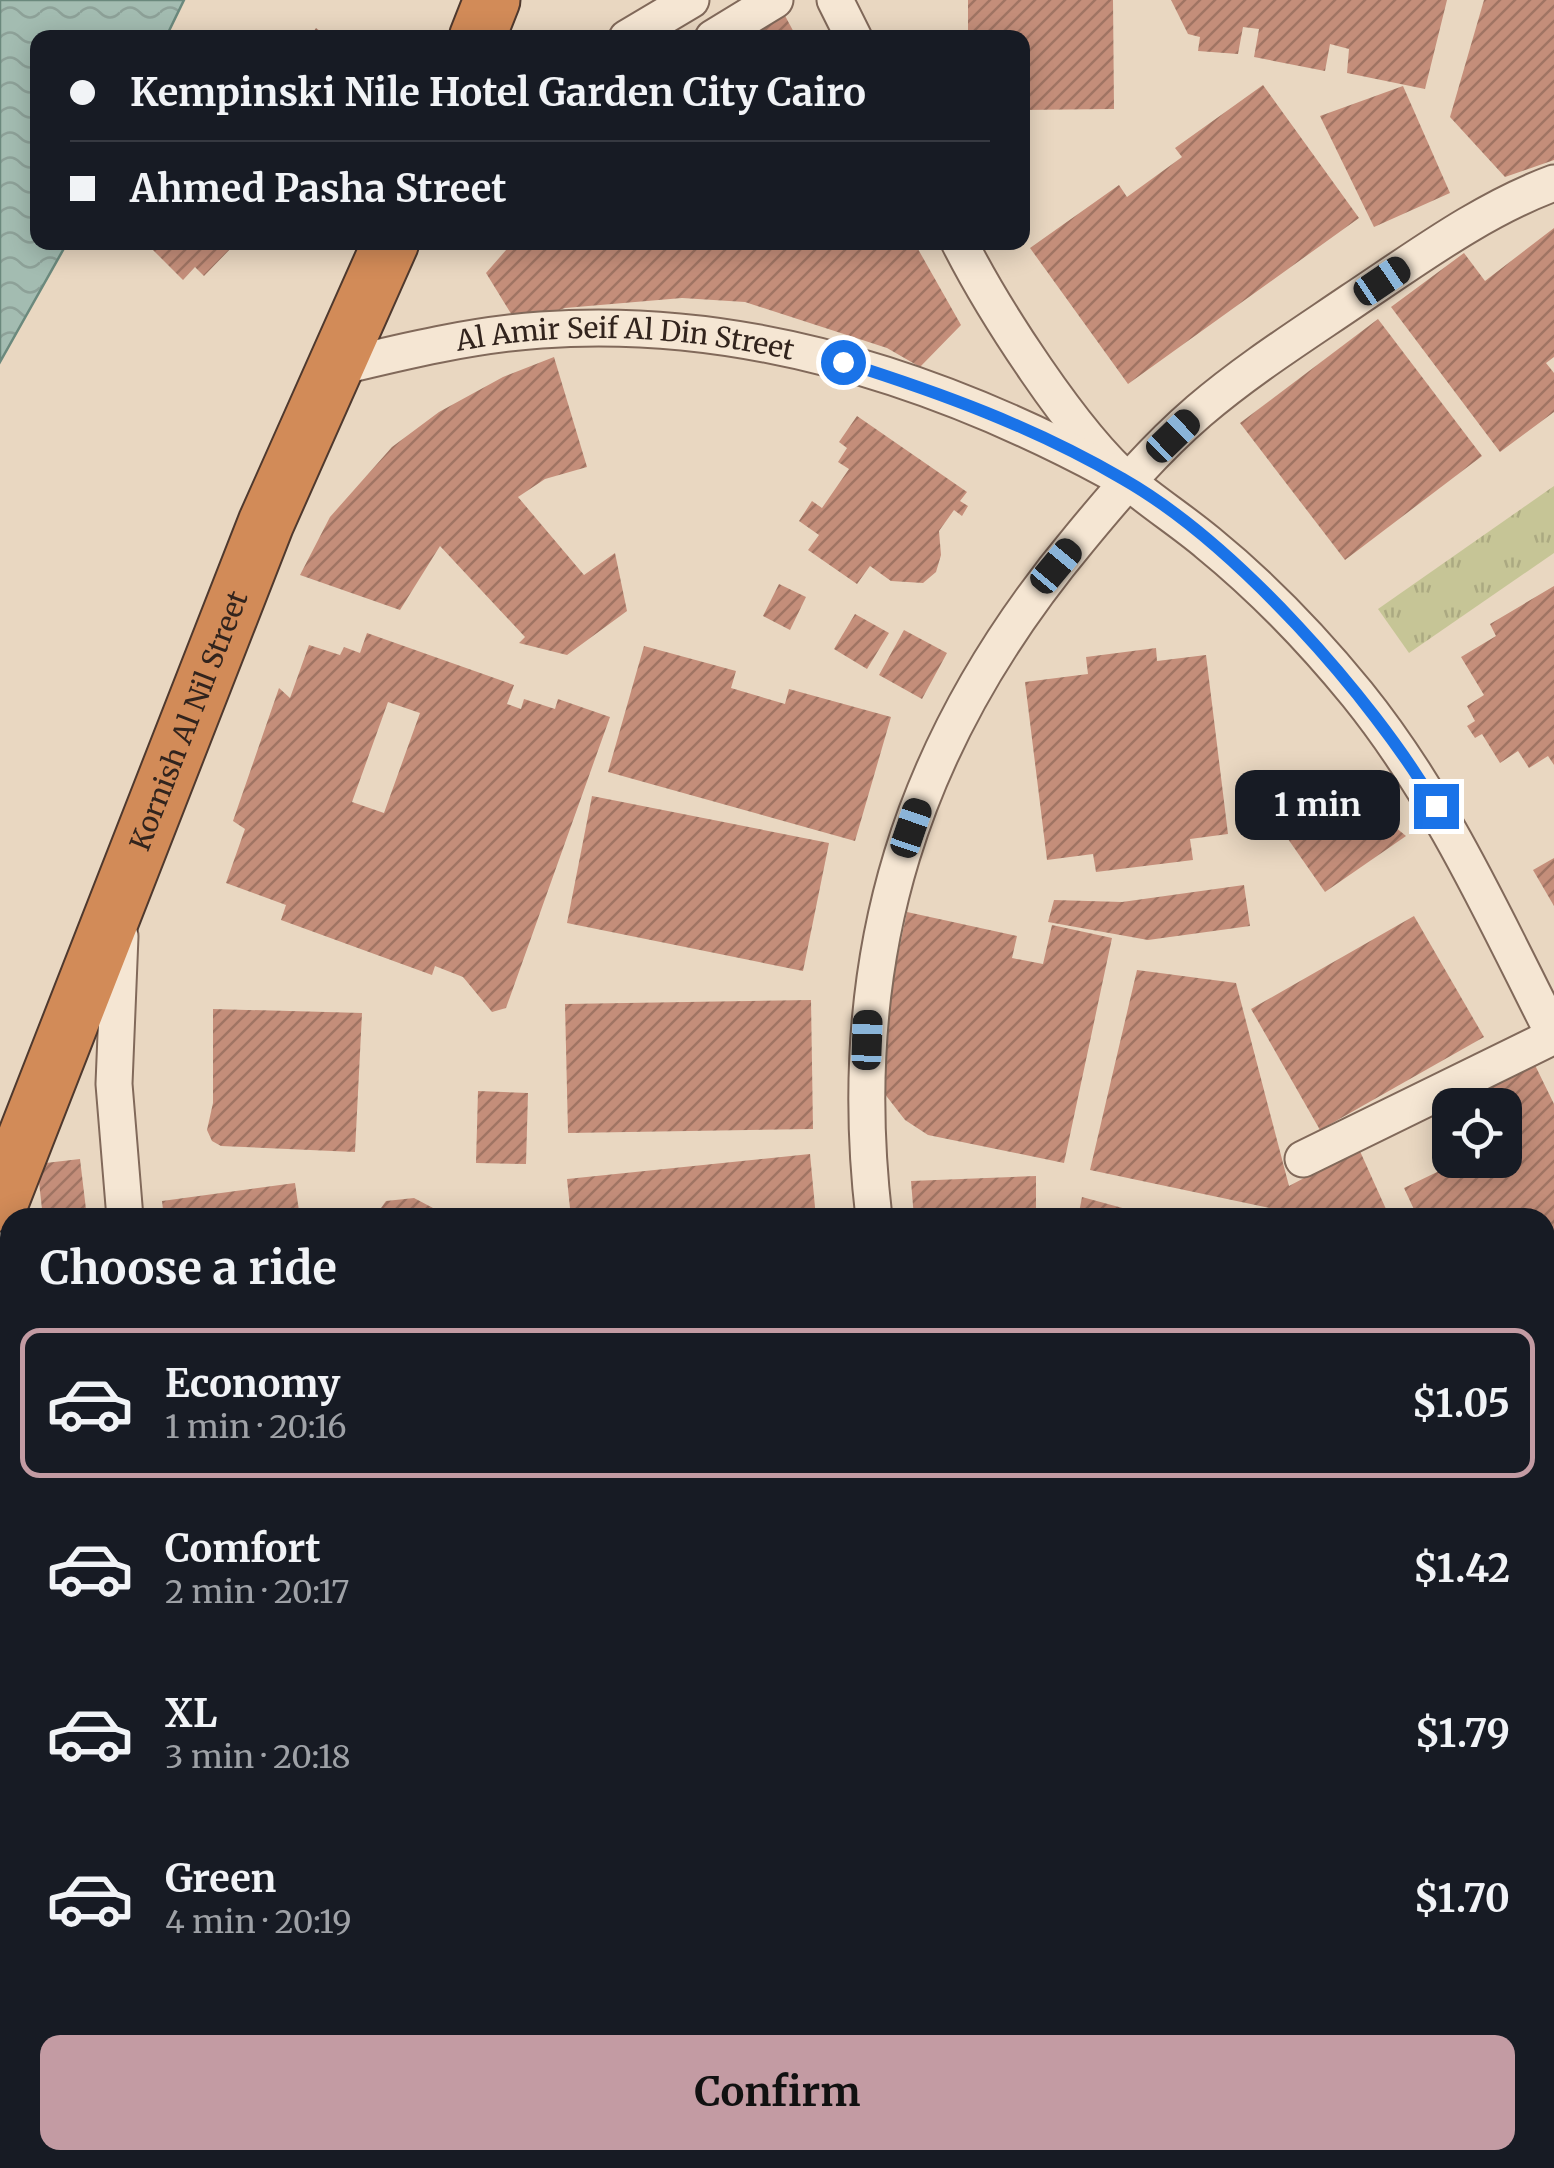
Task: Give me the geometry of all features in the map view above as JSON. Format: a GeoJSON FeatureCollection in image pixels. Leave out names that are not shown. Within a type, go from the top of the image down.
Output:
{"type":"FeatureCollection","features":[{"type":"Feature","properties":{"kind":"highway"},"geometry":{"type":"LineString","coordinates":[[479,30],[492,0]]}},
{"type":"Feature","properties":{"kind":"highway","name":"Kornish Al Nil Street"},"geometry":{"type":"LineString","coordinates":[[0,1204],[266,524],[388,250]]}},
{"type":"Feature","properties":{"kind":"street"},"geometry":{"type":"LineString","coordinates":[[640,30],[691,0]]}},
{"type":"Feature","properties":{"kind":"street"},"geometry":{"type":"LineString","coordinates":[[726,30],[776,0]]}},
{"type":"Feature","properties":{"kind":"street"},"geometry":{"type":"LineString","coordinates":[[835,0],[850,30]]}},
{"type":"Feature","properties":{"kind":"street"},"geometry":{"type":"LineString","coordinates":[[873,1208],[864,1133],[868,1009],[891,887],[931,769],[989,659],[1056,566],[1127,481],[1196,414],[1270,354],[1444,238],[1554,183]]}},
{"type":"Feature","properties":{"kind":"street"},"geometry":{"type":"LineString","coordinates":[[964,250],[1062,404],[1127,481],[1210,544],[1287,616],[1357,694],[1419,778],[1470,864],[1554,1036],[1303,1159]]}},
{"type":"Feature","properties":{"kind":"street","name":"Al Amir Seif Al Din Street"},"geometry":{"type":"LineString","coordinates":[[338,367],[439,343],[540,330],[643,328],[746,338],[941,393],[1038,432],[1127,481]]}},
{"type":"Feature","properties":{"kind":"street"},"geometry":{"type":"LineString","coordinates":[[124,890],[114,1084],[124,1208]]}},
{"type":"Feature","properties":{"kind":"green space"},"geometry":{"type":"Polygon","coordinates":[[[1554,486],[1554,553],[1409,653],[1378,609],[1554,486]]]}},
{"type":"Feature","properties":{"kind":"water"},"geometry":{"type":"Polygon","coordinates":[[[0,0],[184,0],[169,30],[30,30],[30,250],[63,250],[0,362],[0,0]]]}},
{"type":"Feature","properties":{"kind":"building"},"geometry":{"type":"Polygon","coordinates":[[[968,0],[1113,0],[1114,109],[1030,110],[1030,30],[968,30],[968,0]]]}},
{"type":"Feature","properties":{"kind":"building"},"geometry":{"type":"Polygon","coordinates":[[[1171,0],[1447,0],[1425,89],[1347,73],[1349,49],[1330,44],[1325,71],[1254,57],[1259,29],[1243,27],[1238,54],[1198,51],[1200,37],[1188,34],[1171,0]]]}},
{"type":"Feature","properties":{"kind":"building"},"geometry":{"type":"Polygon","coordinates":[[[1484,0],[1554,0],[1554,160],[1505,177],[1450,117],[1484,0]]]}},
{"type":"Feature","properties":{"kind":"building"},"geometry":{"type":"Polygon","coordinates":[[[783,12],[793,30],[757,30],[783,12]]]}},
{"type":"Feature","properties":{"kind":"building"},"geometry":{"type":"Polygon","coordinates":[[[1263,85],[1359,218],[1128,384],[1030,248],[1119,185],[1127,197],[1182,157],[1175,148],[1263,85]]]}},
{"type":"Feature","properties":{"kind":"building"},"geometry":{"type":"Polygon","coordinates":[[[1403,86],[1450,193],[1374,227],[1320,116],[1403,86]]]}},
{"type":"Feature","properties":{"kind":"building"},"geometry":{"type":"Polygon","coordinates":[[[1554,228],[1554,357],[1546,363],[1554,373],[1554,412],[1500,452],[1391,307],[1464,253],[1485,281],[1554,228]]]}},
{"type":"Feature","properties":{"kind":"building"},"geometry":{"type":"Polygon","coordinates":[[[153,250],[229,250],[204,276],[195,267],[183,280],[153,250]]]}},
{"type":"Feature","properties":{"kind":"building"},"geometry":{"type":"Polygon","coordinates":[[[506,250],[919,250],[961,325],[920,367],[887,348],[745,302],[682,298],[565,308],[518,325],[486,273],[506,250]]]}},
{"type":"Feature","properties":{"kind":"building"},"geometry":{"type":"Polygon","coordinates":[[[1378,319],[1482,456],[1345,560],[1240,423],[1378,319]]]}},
{"type":"Feature","properties":{"kind":"building"},"geometry":{"type":"Polygon","coordinates":[[[554,357],[587,467],[545,479],[518,497],[584,575],[615,553],[627,611],[567,655],[519,643],[525,637],[440,546],[400,610],[300,575],[330,517],[392,447],[439,412],[503,377],[554,357]]]}},
{"type":"Feature","properties":{"kind":"building"},"geometry":{"type":"Polygon","coordinates":[[[857,416],[967,492],[960,501],[968,506],[962,516],[954,510],[939,531],[941,555],[936,572],[923,583],[891,581],[870,566],[857,584],[808,550],[819,535],[799,521],[812,501],[822,508],[849,469],[838,462],[847,448],[839,442],[857,416]]]}},
{"type":"Feature","properties":{"kind":"building"},"geometry":{"type":"Polygon","coordinates":[[[779,584],[806,597],[790,630],[763,616],[779,584]]]}},
{"type":"Feature","properties":{"kind":"building"},"geometry":{"type":"Polygon","coordinates":[[[1554,586],[1554,765],[1548,756],[1529,768],[1518,751],[1500,763],[1482,734],[1475,738],[1467,726],[1475,721],[1467,706],[1484,695],[1461,657],[1496,636],[1490,624],[1554,586]]]}},
{"type":"Feature","properties":{"kind":"building"},"geometry":{"type":"Polygon","coordinates":[[[855,614],[889,633],[867,669],[834,649],[855,614]]]}},
{"type":"Feature","properties":{"kind":"building"},"geometry":{"type":"Polygon","coordinates":[[[904,630],[947,653],[922,699],[879,675],[904,630]]]}},
{"type":"Feature","properties":{"kind":"building"},"geometry":{"type":"Polygon","coordinates":[[[367,633],[514,685],[507,704],[521,709],[524,699],[555,709],[558,699],[610,717],[506,1008],[492,1012],[463,977],[435,966],[432,975],[281,920],[286,905],[226,883],[245,829],[233,821],[279,688],[290,698],[309,645],[340,655],[344,647],[360,653],[367,633]],[[388,702],[352,802],[384,813],[420,713],[388,702]]]}},
{"type":"Feature","properties":{"kind":"building"},"geometry":{"type":"Polygon","coordinates":[[[644,646],[736,671],[731,688],[785,704],[789,689],[891,717],[855,841],[608,772],[644,646]]]}},
{"type":"Feature","properties":{"kind":"building"},"geometry":{"type":"Polygon","coordinates":[[[1156,648],[1157,661],[1206,655],[1228,834],[1190,839],[1193,860],[1096,872],[1093,854],[1047,860],[1025,682],[1088,674],[1086,657],[1156,648]]]}},
{"type":"Feature","properties":{"kind":"building"},"geometry":{"type":"Polygon","coordinates":[[[1328,772],[1406,836],[1325,892],[1281,829],[1328,772]]]}},
{"type":"Feature","properties":{"kind":"building"},"geometry":{"type":"Polygon","coordinates":[[[592,796],[829,843],[803,971],[567,923],[592,796]]]}},
{"type":"Feature","properties":{"kind":"building"},"geometry":{"type":"Polygon","coordinates":[[[1554,858],[1554,906],[1533,870],[1554,858]]]}},
{"type":"Feature","properties":{"kind":"building"},"geometry":{"type":"Polygon","coordinates":[[[1244,885],[1250,926],[1148,940],[1048,922],[1054,900],[1122,902],[1244,885]]]}},
{"type":"Feature","properties":{"kind":"building"},"geometry":{"type":"Polygon","coordinates":[[[907,912],[1017,936],[1012,958],[1043,964],[1052,925],[1112,938],[1064,1163],[928,1135],[905,1120],[884,1093],[877,1053],[907,912]]]}},
{"type":"Feature","properties":{"kind":"building"},"geometry":{"type":"Polygon","coordinates":[[[1414,916],[1484,1037],[1320,1130],[1251,1009],[1414,916]]]}},
{"type":"Feature","properties":{"kind":"building"},"geometry":{"type":"Polygon","coordinates":[[[1137,970],[1236,983],[1289,1186],[1359,1149],[1386,1208],[1270,1208],[1090,1170],[1137,970]]]}},
{"type":"Feature","properties":{"kind":"building"},"geometry":{"type":"Polygon","coordinates":[[[811,1000],[813,1129],[568,1133],[565,1004],[811,1000]]]}},
{"type":"Feature","properties":{"kind":"building"},"geometry":{"type":"Polygon","coordinates":[[[213,1009],[362,1013],[355,1152],[221,1146],[212,1141],[207,1130],[213,1103],[213,1009]]]}},
{"type":"Feature","properties":{"kind":"building"},"geometry":{"type":"Polygon","coordinates":[[[1532,1059],[1554,1104],[1554,1208],[1413,1208],[1404,1188],[1432,1174],[1432,1178],[1522,1178],[1522,1088],[1470,1088],[1532,1059]]]}},
{"type":"Feature","properties":{"kind":"building"},"geometry":{"type":"Polygon","coordinates":[[[478,1091],[528,1093],[526,1164],[476,1163],[478,1091]]]}},
{"type":"Feature","properties":{"kind":"building"},"geometry":{"type":"Polygon","coordinates":[[[810,1154],[815,1208],[570,1208],[567,1179],[810,1154]]]}},
{"type":"Feature","properties":{"kind":"building"},"geometry":{"type":"Polygon","coordinates":[[[80,1159],[86,1208],[42,1208],[37,1164],[80,1159]]]}},
{"type":"Feature","properties":{"kind":"building"},"geometry":{"type":"Polygon","coordinates":[[[1036,1176],[1036,1208],[913,1208],[911,1181],[1036,1176]]]}},
{"type":"Feature","properties":{"kind":"building"},"geometry":{"type":"Polygon","coordinates":[[[295,1183],[299,1208],[163,1208],[162,1201],[295,1183]]]}},
{"type":"Feature","properties":{"kind":"building"},"geometry":{"type":"Polygon","coordinates":[[[1082,1197],[1123,1208],[1080,1208],[1082,1197]]]}},
{"type":"Feature","properties":{"kind":"building"},"geometry":{"type":"Polygon","coordinates":[[[414,1198],[433,1208],[381,1208],[386,1201],[414,1198]]]}},
{"type":"Feature","properties":{"kind":"route"},"geometry":{"type":"LineString","coordinates":[[843,362],[941,393],[1038,432],[1127,481],[1210,544],[1287,616],[1357,694],[1436,806]]}}]}
